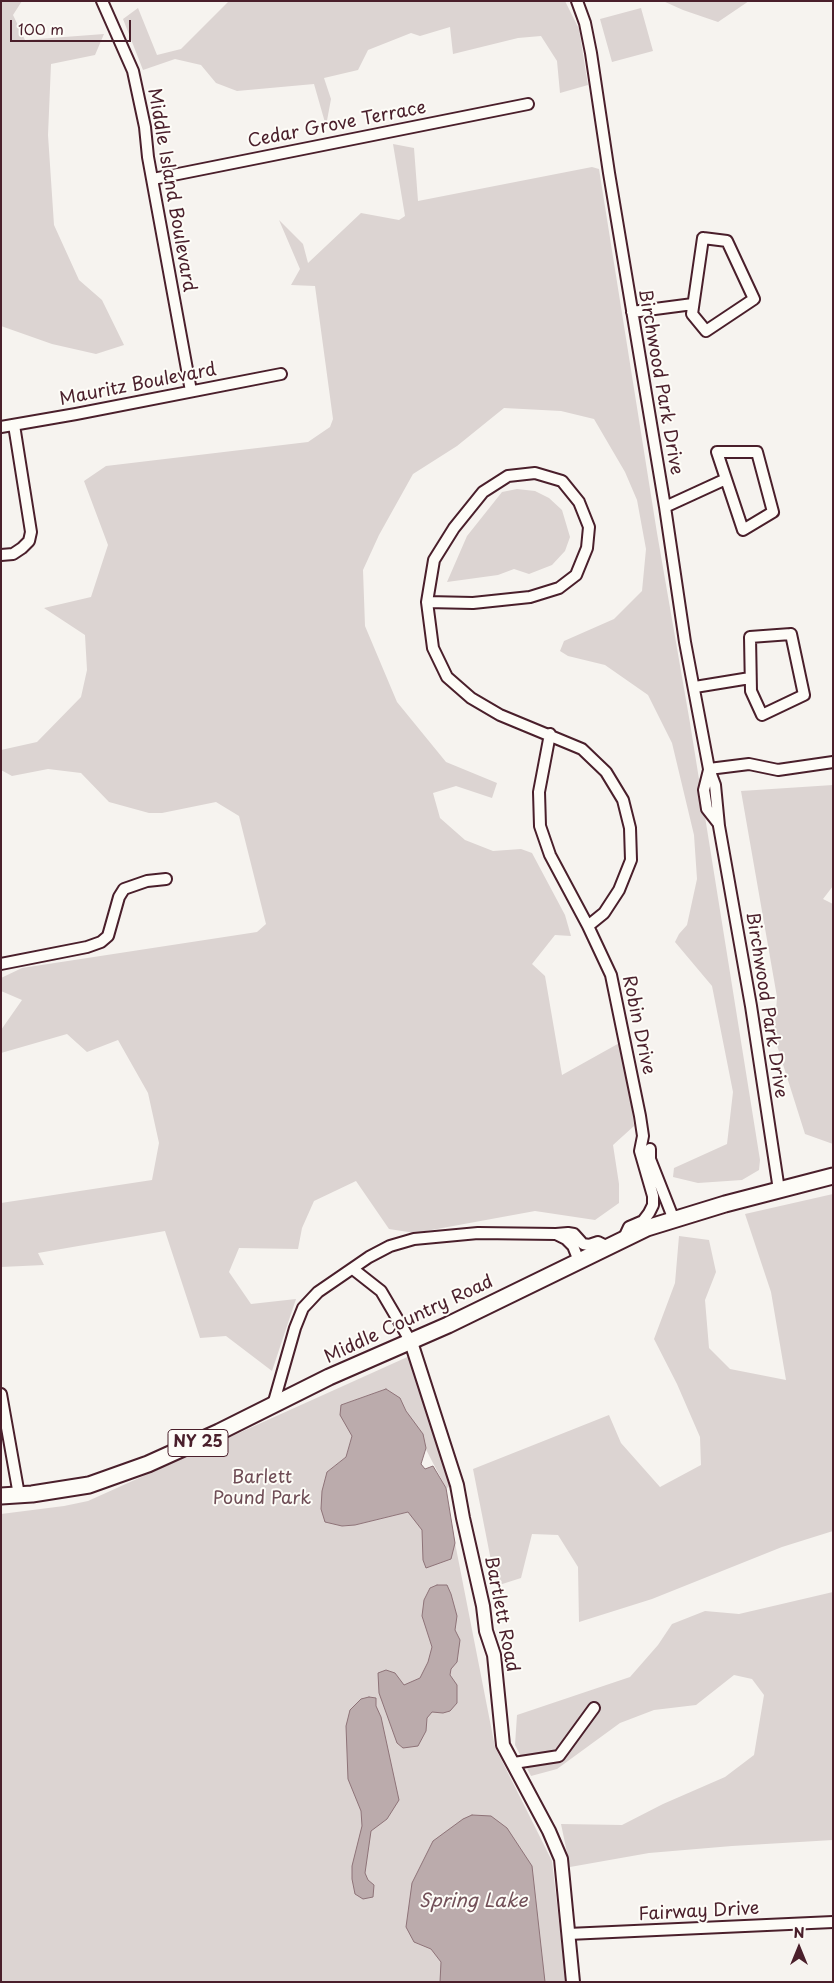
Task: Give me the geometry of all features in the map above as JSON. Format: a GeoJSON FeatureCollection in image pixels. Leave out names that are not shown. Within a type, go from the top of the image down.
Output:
{"type":"FeatureCollection","features":[{"type":"Feature","properties":{"kind":"main road","name":"Middle Country Road"},"geometry":{"type":"LineString","coordinates":[[1,1496],[89,1484],[176,1454],[348,1367],[411,1342],[647,1228],[725,1204],[833,1176]]}},
{"type":"Feature","properties":{"kind":"street","name":"Middle Island Boulevard"},"geometry":{"type":"LineString","coordinates":[[102,1],[133,71],[145,127],[148,157],[191,391]]}},
{"type":"Feature","properties":{"kind":"street","name":"Birchwood Park Drive"},"geometry":{"type":"LineString","coordinates":[[577,1],[585,23],[591,53],[597,100],[684,632],[710,769],[718,782],[720,793],[722,806],[719,826],[751,1006],[779,1190]]}},
{"type":"Feature","properties":{"kind":"street","name":"Cedar Grove Terrace"},"geometry":{"type":"LineString","coordinates":[[153,179],[528,104]]}},
{"type":"Feature","properties":{"kind":"street"},"geometry":{"type":"LineString","coordinates":[[703,238],[727,241],[754,299],[706,331],[692,314],[693,304],[703,238]]}},
{"type":"Feature","properties":{"kind":"street"},"geometry":{"type":"LineString","coordinates":[[632,312],[693,304]]}},
{"type":"Feature","properties":{"kind":"street","name":"Mauritz Boulevard"},"geometry":{"type":"LineString","coordinates":[[1,427],[281,374]]}},
{"type":"Feature","properties":{"kind":"street"},"geometry":{"type":"LineString","coordinates":[[1,555],[17,552],[29,541],[31,532],[14,425]]}},
{"type":"Feature","properties":{"kind":"street"},"geometry":{"type":"LineString","coordinates":[[717,452],[757,452],[774,512],[743,530],[726,480],[717,452]]}},
{"type":"Feature","properties":{"kind":"street"},"geometry":{"type":"LineString","coordinates":[[427,602],[474,603],[530,597],[560,588],[576,575],[587,548],[589,527],[579,502],[562,481],[535,473],[508,476],[484,492],[454,528],[434,560],[427,602],[433,648],[447,677],[471,698],[500,715],[550,734],[582,749],[606,772],[623,800],[630,828],[631,860],[619,890],[604,913],[588,926]]}},
{"type":"Feature","properties":{"kind":"street"},"geometry":{"type":"LineString","coordinates":[[665,507],[726,480]]}},
{"type":"Feature","properties":{"kind":"street"},"geometry":{"type":"LineString","coordinates":[[791,634],[804,694],[762,715],[751,691],[750,678],[750,637],[791,634]]}},
{"type":"Feature","properties":{"kind":"street"},"geometry":{"type":"LineString","coordinates":[[695,687],[750,678]]}},
{"type":"Feature","properties":{"kind":"street","name":"Robin Drive"},"geometry":{"type":"LineString","coordinates":[[550,734],[538,792],[540,826],[550,855],[588,926],[611,975],[643,1136],[657,1163],[660,1182],[674,1220]]}},
{"type":"Feature","properties":{"kind":"street"},"geometry":{"type":"LineString","coordinates":[[710,769],[749,764],[778,770],[833,762]]}},
{"type":"Feature","properties":{"kind":"street","name":"Birchwood Park Drive"},"geometry":{"type":"LineString","coordinates":[[710,769],[704,790],[707,809],[719,826]]}},
{"type":"Feature","properties":{"kind":"street"},"geometry":{"type":"LineString","coordinates":[[1,964],[87,948],[101,942],[108,936],[119,897],[124,889],[146,881],[166,879]]}},
{"type":"Feature","properties":{"kind":"street","name":"Robin Drive"},"geometry":{"type":"LineString","coordinates":[[623,1240],[629,1227],[643,1221],[653,1205],[653,1196],[640,1151],[643,1136]]}},
{"type":"Feature","properties":{"kind":"street"},"geometry":{"type":"LineString","coordinates":[[273,1406],[295,1328],[304,1308],[318,1292],[369,1257],[390,1246],[414,1239],[478,1232],[556,1234],[568,1232],[574,1234],[583,1244],[590,1245],[598,1242],[608,1247]]}},
{"type":"Feature","properties":{"kind":"street"},"geometry":{"type":"LineString","coordinates":[[556,1234],[566,1239],[572,1246],[579,1261]]}},
{"type":"Feature","properties":{"kind":"street","name":"Bartlett Road"},"geometry":{"type":"LineString","coordinates":[[353,1269],[381,1291],[411,1342],[457,1485],[483,1606],[486,1630],[494,1655],[503,1745],[549,1831],[561,1859],[573,1982]]}},
{"type":"Feature","properties":{"kind":"street"},"geometry":{"type":"LineString","coordinates":[[1,1394],[19,1495]]}},
{"type":"Feature","properties":{"kind":"street"},"geometry":{"type":"LineString","coordinates":[[514,1763],[559,1756],[594,1708]]}},
{"type":"Feature","properties":{"kind":"street","name":"Fairway Drive"},"geometry":{"type":"LineString","coordinates":[[568,1934],[833,1922]]}},
{"type":"Feature","properties":{"kind":"green space"},"geometry":{"type":"Polygon","coordinates":[[[1,1],[22,1],[13,15],[25,40],[104,34],[95,55],[51,64],[48,135],[54,225],[79,280],[102,300],[124,345],[96,354],[52,344],[1,326],[1,1]]]}},
{"type":"Feature","properties":{"kind":"green space"},"geometry":{"type":"Polygon","coordinates":[[[229,1],[565,1],[579,29],[588,85],[560,93],[557,61],[541,36],[518,38],[453,54],[450,27],[420,36],[411,33],[368,50],[358,70],[324,78],[331,99],[326,126],[314,84],[237,91],[216,83],[201,65],[175,59],[143,70],[123,19],[138,8],[157,55],[181,49],[229,1]]]}},
{"type":"Feature","properties":{"kind":"green space"},"geometry":{"type":"Polygon","coordinates":[[[663,1],[749,1],[718,22],[663,1]]]}},
{"type":"Feature","properties":{"kind":"green space"},"geometry":{"type":"Polygon","coordinates":[[[641,8],[653,51],[612,62],[600,19],[641,8]]]}},
{"type":"Feature","properties":{"kind":"green space"},"geometry":{"type":"Polygon","coordinates":[[[393,144],[414,148],[418,201],[592,167],[599,169],[760,1160],[759,1170],[742,1180],[698,1183],[673,1177],[674,1168],[727,1144],[733,1092],[712,986],[675,942],[687,925],[697,879],[694,835],[672,743],[648,695],[605,665],[568,656],[560,651],[564,641],[614,619],[642,591],[646,549],[637,500],[625,472],[594,419],[561,411],[504,408],[457,446],[413,474],[379,535],[363,570],[365,626],[397,702],[446,762],[497,783],[492,798],[456,786],[433,793],[440,818],[465,840],[493,851],[521,849],[532,853],[565,915],[571,936],[555,935],[532,964],[545,976],[562,1075],[623,1041],[634,1126],[613,1145],[619,1184],[619,1203],[595,1220],[535,1211],[415,1233],[389,1229],[356,1181],[314,1201],[302,1228],[298,1249],[239,1248],[229,1272],[251,1304],[296,1299],[272,1371],[226,1336],[200,1338],[165,1231],[38,1253],[44,1265],[1,1267],[1,1203],[152,1180],[159,1143],[148,1093],[118,1040],[87,1052],[67,1034],[1,1053],[1,1030],[22,1000],[1,991],[1,978],[22,968],[257,932],[266,924],[239,816],[216,802],[162,813],[149,813],[109,802],[81,773],[48,769],[12,776],[1,770],[1,750],[37,742],[81,697],[87,670],[85,635],[44,608],[91,597],[108,545],[84,481],[106,466],[308,442],[330,427],[333,419],[315,286],[291,285],[300,269],[279,220],[303,244],[308,263],[361,213],[399,220],[405,216],[393,144]]]}},
{"type":"Feature","properties":{"kind":"green space"},"geometry":{"type":"Polygon","coordinates":[[[517,489],[535,491],[549,498],[562,510],[570,537],[565,551],[552,565],[529,574],[514,569],[498,575],[447,582],[467,536],[502,492],[517,489]]]}},
{"type":"Feature","properties":{"kind":"green space"},"geometry":{"type":"Polygon","coordinates":[[[833,785],[833,886],[823,899],[833,904],[833,1144],[805,1134],[774,1036],[777,997],[741,791],[833,785]]]}},
{"type":"Feature","properties":{"kind":"green space"},"geometry":{"type":"Polygon","coordinates":[[[833,1194],[833,1531],[782,1547],[652,1599],[579,1622],[578,1567],[558,1535],[532,1534],[521,1578],[496,1586],[473,1469],[609,1415],[621,1443],[660,1487],[701,1465],[700,1437],[677,1384],[654,1339],[675,1283],[679,1236],[709,1240],[716,1272],[705,1300],[709,1348],[730,1369],[786,1380],[771,1292],[745,1214],[833,1194]]]}},
{"type":"Feature","properties":{"kind":"green space","name":"Barlett Pound Park"},"geometry":{"type":"Polygon","coordinates":[[[414,1354],[457,1485],[446,1488],[406,1411],[386,1389],[341,1405],[352,1436],[346,1457],[327,1472],[342,1526],[355,1525],[408,1512],[446,1497],[495,1747],[552,1861],[566,1982],[1,1982],[1,1514],[88,1501],[414,1354]]]}},
{"type":"Feature","properties":{"kind":"green space"},"geometry":{"type":"Polygon","coordinates":[[[833,1592],[833,1840],[649,1853],[570,1867],[561,1824],[622,1825],[663,1804],[725,1777],[754,1755],[764,1695],[752,1679],[734,1675],[696,1705],[654,1710],[620,1723],[557,1769],[531,1776],[515,1745],[517,1715],[630,1677],[658,1645],[672,1624],[705,1611],[739,1614],[833,1592]]]}},
{"type":"Feature","properties":{"kind":"water"},"geometry":{"type":"Polygon","coordinates":[[[386,1389],[400,1398],[406,1411],[423,1434],[426,1448],[421,1464],[425,1469],[433,1466],[446,1488],[455,1543],[451,1559],[426,1568],[423,1560],[422,1530],[408,1512],[355,1525],[342,1526],[325,1522],[321,1509],[322,1491],[327,1472],[346,1457],[352,1436],[340,1415],[341,1405],[386,1389]]]}},
{"type":"Feature","properties":{"kind":"water"},"geometry":{"type":"Polygon","coordinates":[[[437,1585],[447,1585],[457,1616],[455,1630],[460,1640],[457,1662],[451,1669],[450,1675],[457,1685],[457,1703],[450,1711],[443,1713],[432,1712],[427,1718],[426,1731],[418,1746],[403,1748],[397,1743],[379,1693],[378,1673],[386,1670],[395,1673],[404,1685],[420,1678],[428,1662],[432,1647],[422,1616],[424,1600],[430,1588],[437,1585]]]}},
{"type":"Feature","properties":{"kind":"water"},"geometry":{"type":"Polygon","coordinates":[[[376,1698],[376,1706],[381,1717],[399,1800],[387,1819],[371,1831],[365,1873],[368,1880],[374,1885],[373,1897],[363,1899],[355,1894],[352,1879],[352,1866],[362,1826],[361,1811],[348,1779],[346,1726],[350,1710],[361,1699],[376,1698]]]}},
{"type":"Feature","properties":{"kind":"water","name":"Spring Lake"},"geometry":{"type":"Polygon","coordinates":[[[472,1815],[491,1816],[507,1828],[532,1866],[545,1982],[440,1982],[441,1962],[431,1949],[414,1942],[406,1927],[412,1883],[433,1841],[463,1819],[472,1815]]]}}]}
